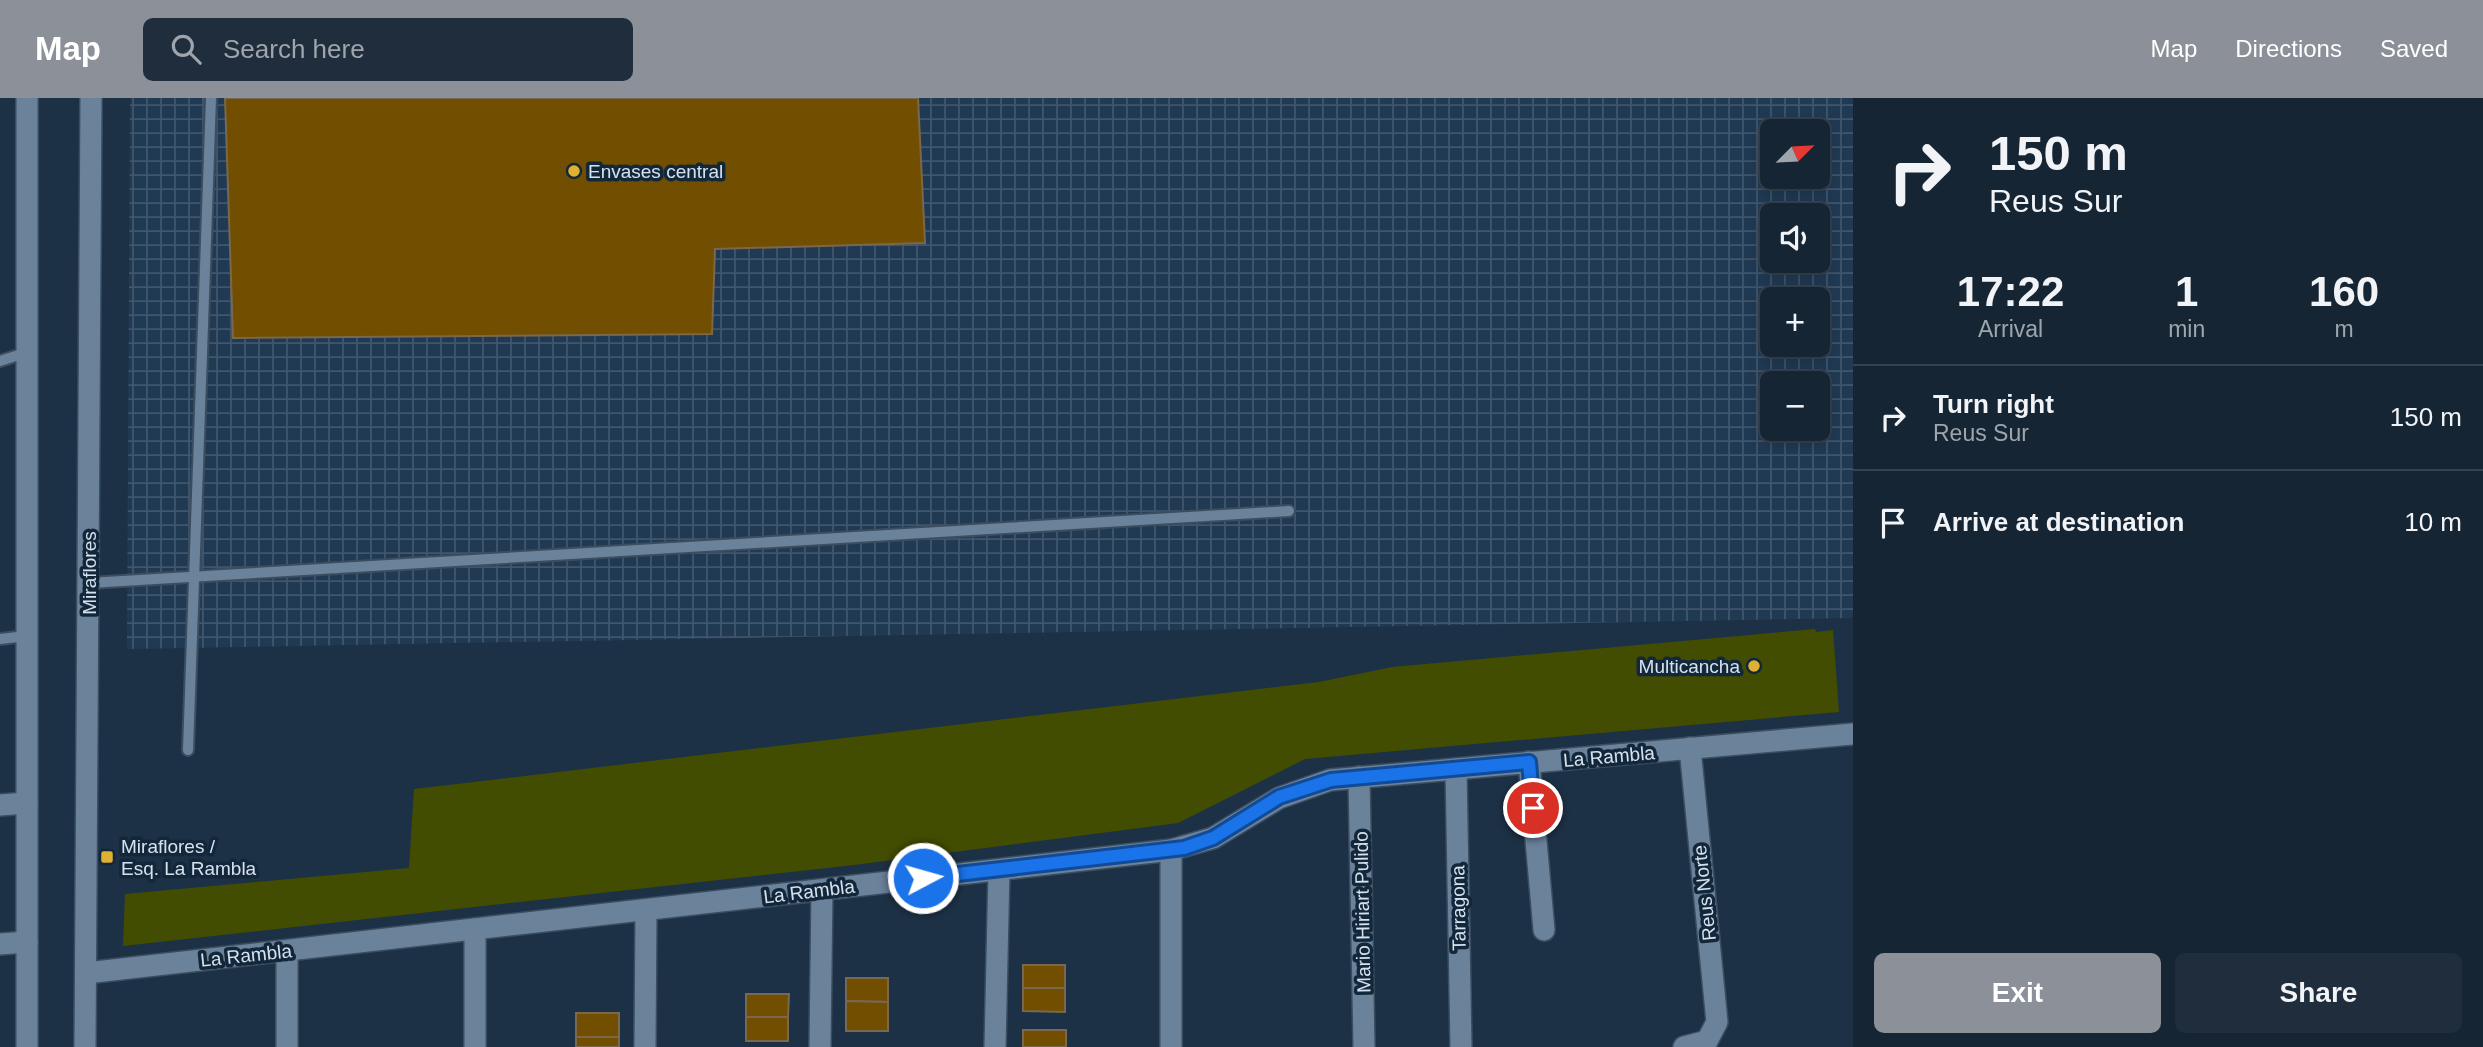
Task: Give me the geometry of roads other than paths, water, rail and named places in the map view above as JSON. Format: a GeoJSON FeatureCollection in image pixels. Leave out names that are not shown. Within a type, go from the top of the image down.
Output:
{"type":"FeatureCollection","features":[{"type":"Feature","properties":{"kind":"street"},"geometry":{"type":"LineString","coordinates":[[27,98],[27,1047]]}},
{"type":"Feature","properties":{"kind":"street","name":"Miraflores"},"geometry":{"type":"LineString","coordinates":[[85,1047],[92,98]]}},
{"type":"Feature","properties":{"kind":"street","name":"La Rambla"},"geometry":{"type":"LineString","coordinates":[[86,973],[1171,850],[1213,838],[1279,797],[1303,788],[1359,777],[1853,734]]}},
{"type":"Feature","properties":{"kind":"street","name":"Reus Norte"},"geometry":{"type":"LineString","coordinates":[[1684,1047],[1700,1045],[1712,1036],[1717,1015],[1690,748]]}},
{"type":"Feature","properties":{"kind":"street"},"geometry":{"type":"LineString","coordinates":[[1529,762],[1544,930]]}},
{"type":"Feature","properties":{"kind":"street","name":"Tarragona"},"geometry":{"type":"LineString","coordinates":[[1456,769],[1461,1047]]}},
{"type":"Feature","properties":{"kind":"street","name":"Mario Hiriart Pulido"},"geometry":{"type":"LineString","coordinates":[[1359,777],[1364,1047]]}},
{"type":"Feature","properties":{"kind":"street"},"geometry":{"type":"LineString","coordinates":[[0,805],[27,803]]}},
{"type":"Feature","properties":{"kind":"street"},"geometry":{"type":"LineString","coordinates":[[1171,850],[1171,1047]]}},
{"type":"Feature","properties":{"kind":"street"},"geometry":{"type":"LineString","coordinates":[[995,1047],[999,870]]}},
{"type":"Feature","properties":{"kind":"street"},"geometry":{"type":"LineString","coordinates":[[820,1047],[821,890]]}},
{"type":"Feature","properties":{"kind":"street"},"geometry":{"type":"LineString","coordinates":[[645,1047],[646,910]]}},
{"type":"Feature","properties":{"kind":"street"},"geometry":{"type":"LineString","coordinates":[[475,929],[475,1047]]}},
{"type":"Feature","properties":{"kind":"street"},"geometry":{"type":"LineString","coordinates":[[0,944],[27,942]]}},
{"type":"Feature","properties":{"kind":"street"},"geometry":{"type":"LineString","coordinates":[[286,1047],[287,951]]}},
{"type":"Feature","properties":{"kind":"lane"},"geometry":{"type":"LineString","coordinates":[[188,750],[211,98]]}},
{"type":"Feature","properties":{"kind":"lane"},"geometry":{"type":"LineString","coordinates":[[0,361],[25,353]]}},
{"type":"Feature","properties":{"kind":"lane"},"geometry":{"type":"LineString","coordinates":[[89,583],[1289,512]]}},
{"type":"Feature","properties":{"kind":"lane"},"geometry":{"type":"LineString","coordinates":[[0,639],[26,636]]}},
{"type":"Feature","properties":{"kind":"place","name":"Envases central"},"geometry":{"type":"Point","coordinates":[574,171]}},
{"type":"Feature","properties":{"kind":"place","name":"Multicancha"},"geometry":{"type":"Point","coordinates":[1754,666]}},
{"type":"Feature","properties":{"kind":"place","name":"Miraflores / Esq. La Rambla"},"geometry":{"type":"Point","coordinates":[107,857]}}]}
